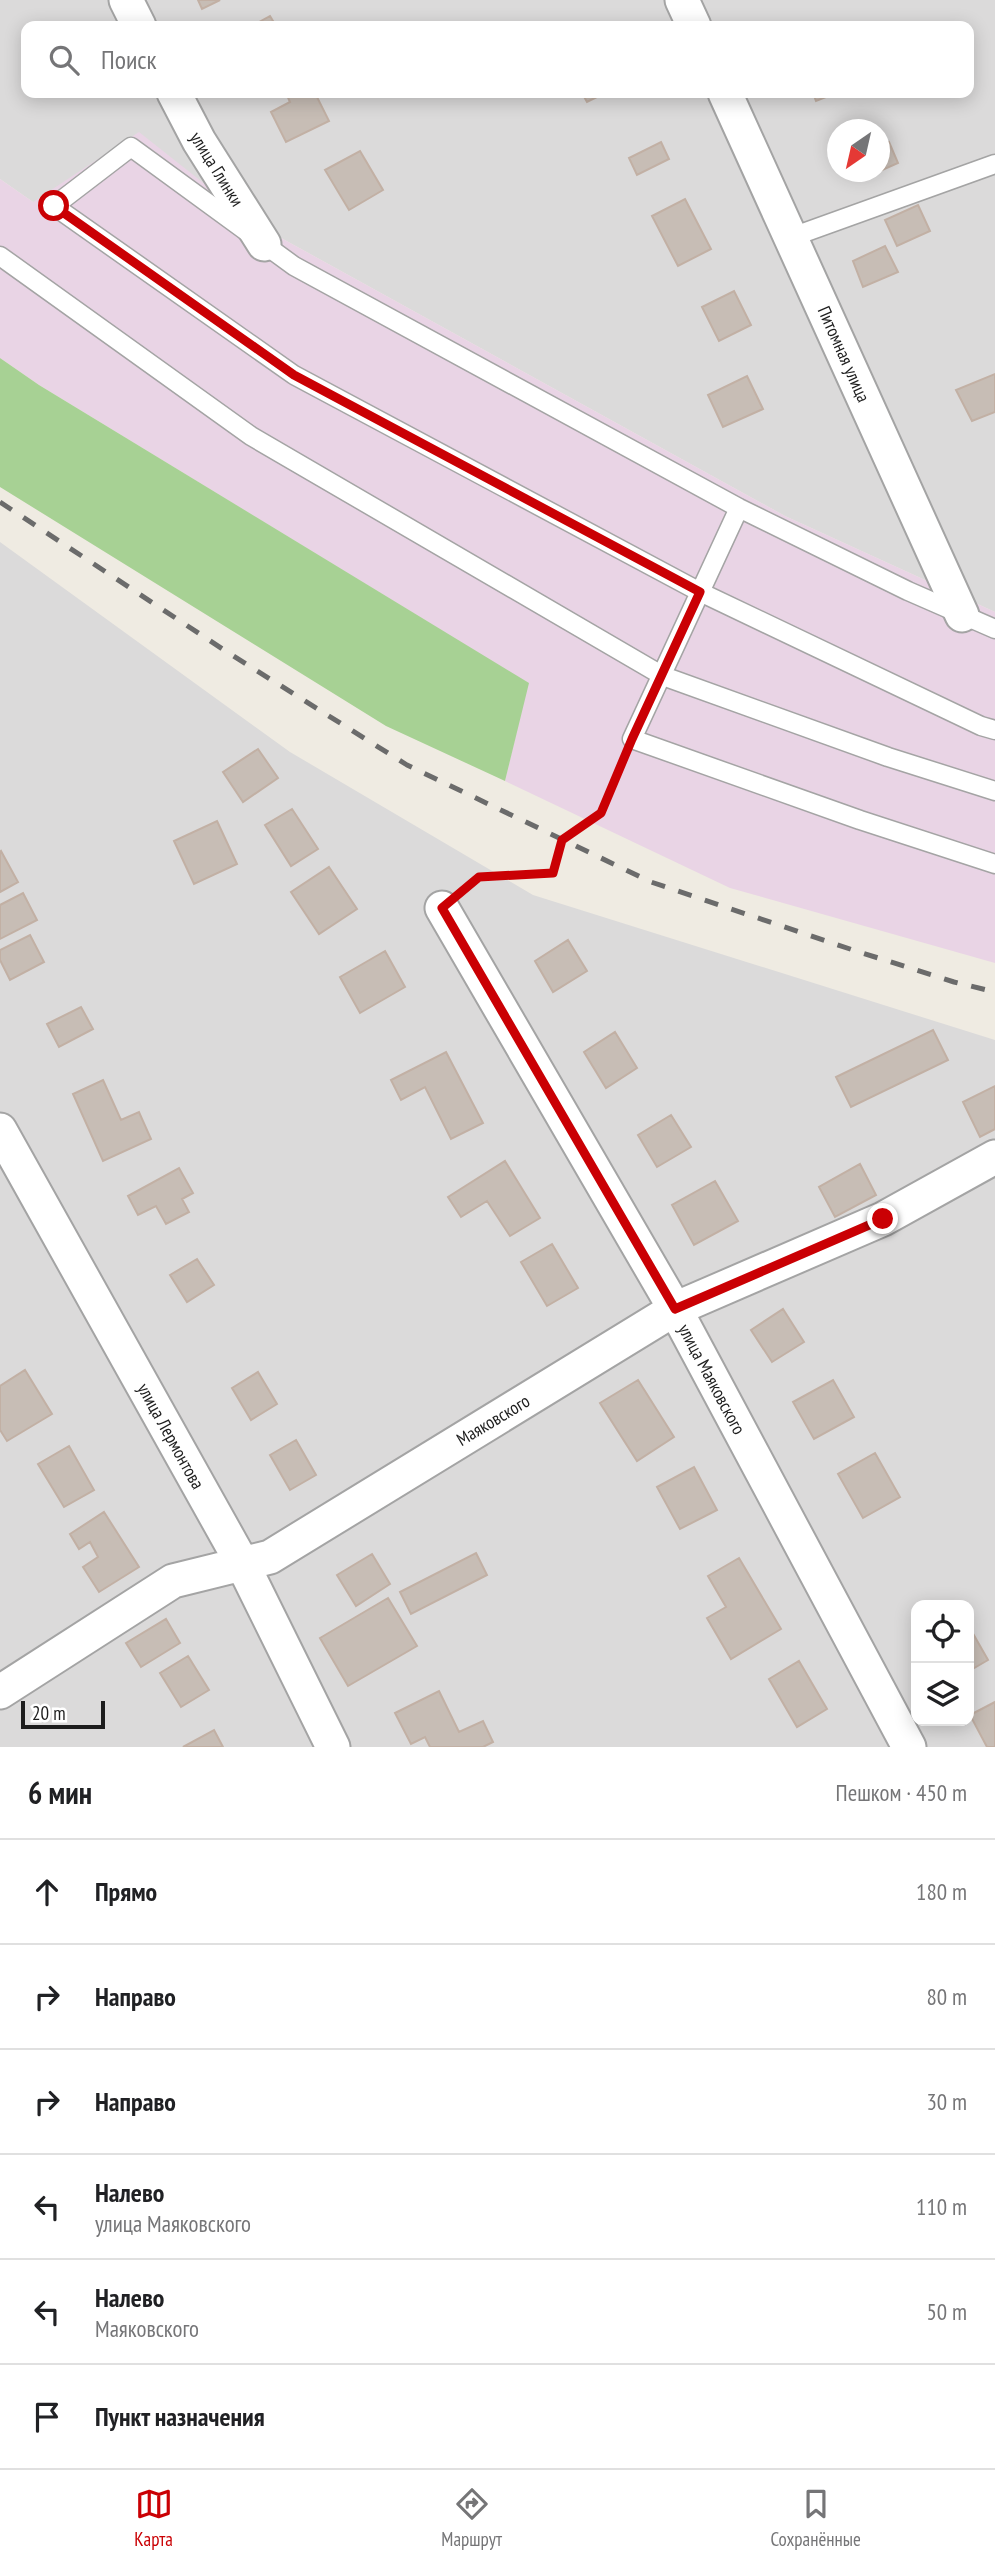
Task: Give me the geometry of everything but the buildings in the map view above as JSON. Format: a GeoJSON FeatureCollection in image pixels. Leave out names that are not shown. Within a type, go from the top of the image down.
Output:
{"type":"FeatureCollection","features":[{"type":"Feature","properties":{"kind":"street"},"geometry":{"type":"LineString","coordinates":[[126,0],[136,21]]}},
{"type":"Feature","properties":{"kind":"street"},"geometry":{"type":"LineString","coordinates":[[682,0],[692,21]]}},
{"type":"Feature","properties":{"kind":"street","name":"улица Глинки"},"geometry":{"type":"LineString","coordinates":[[177,98],[199,141],[264,244]]}},
{"type":"Feature","properties":{"kind":"street","name":"Питомная улица"},"geometry":{"type":"LineString","coordinates":[[727,98],[961,615]]}},
{"type":"Feature","properties":{"kind":"street","name":"улица Маяковского"},"geometry":{"type":"LineString","coordinates":[[442,908],[675,1309],[909,1747]]}},
{"type":"Feature","properties":{"kind":"street","name":"улица Лермонтова"},"geometry":{"type":"LineString","coordinates":[[0,1130],[242,1563],[333,1747]]}},
{"type":"Feature","properties":{"kind":"street","name":"Маяковского"},"geometry":{"type":"LineString","coordinates":[[0,1692],[173,1581],[270,1557],[675,1309],[883,1219],[995,1157]]}},
{"type":"Feature","properties":{"kind":"lane"},"geometry":{"type":"LineString","coordinates":[[995,629],[908,592],[739,508],[294,266],[131,147],[54,206],[294,375],[700,592],[981,726],[995,730]]}},
{"type":"Feature","properties":{"kind":"lane"},"geometry":{"type":"LineString","coordinates":[[792,237],[995,164]]}},
{"type":"Feature","properties":{"kind":"lane"},"geometry":{"type":"LineString","coordinates":[[0,256],[251,436],[663,676],[888,757],[995,790]]}},
{"type":"Feature","properties":{"kind":"lane"},"geometry":{"type":"LineString","coordinates":[[739,508],[632,739],[860,820],[995,864]]}},
{"type":"Feature","properties":{"kind":"path"},"geometry":{"type":"LineString","coordinates":[[442,908],[479,877],[553,873],[562,840],[601,813],[632,739]]}},
{"type":"Feature","properties":{"kind":"shaded area"},"geometry":{"type":"Polygon","coordinates":[[[0,0],[995,0],[995,612],[785,516],[254,223],[33,202],[0,179],[0,0]]]}},
{"type":"Feature","properties":{"kind":"shaded area"},"geometry":{"type":"Polygon","coordinates":[[[139,132],[254,223],[785,516],[995,612],[995,963],[730,888],[505,781],[528,683],[39,385],[0,358],[0,179],[33,202],[139,132]]]}},
{"type":"Feature","properties":{"kind":"shaded area"},"geometry":{"type":"Polygon","coordinates":[[[0,542],[290,752],[533,895],[995,1040],[995,1747],[0,1747],[0,542]]]}},
{"type":"Feature","properties":{"kind":"green space"},"geometry":{"type":"Polygon","coordinates":[[[0,358],[39,385],[529,683],[505,781],[386,726],[0,487],[0,358]]]}},
{"type":"Feature","properties":{"kind":"railway"},"geometry":{"type":"LineString","coordinates":[[0,502],[227,652],[407,765],[651,882],[853,950],[995,992]]}},
{"type":"Feature","properties":{"kind":"route"},"geometry":{"type":"LineString","coordinates":[[54,206],[294,375],[700,592],[601,813],[562,840],[553,873],[479,877],[442,908],[675,1309],[883,1219]]}}]}
